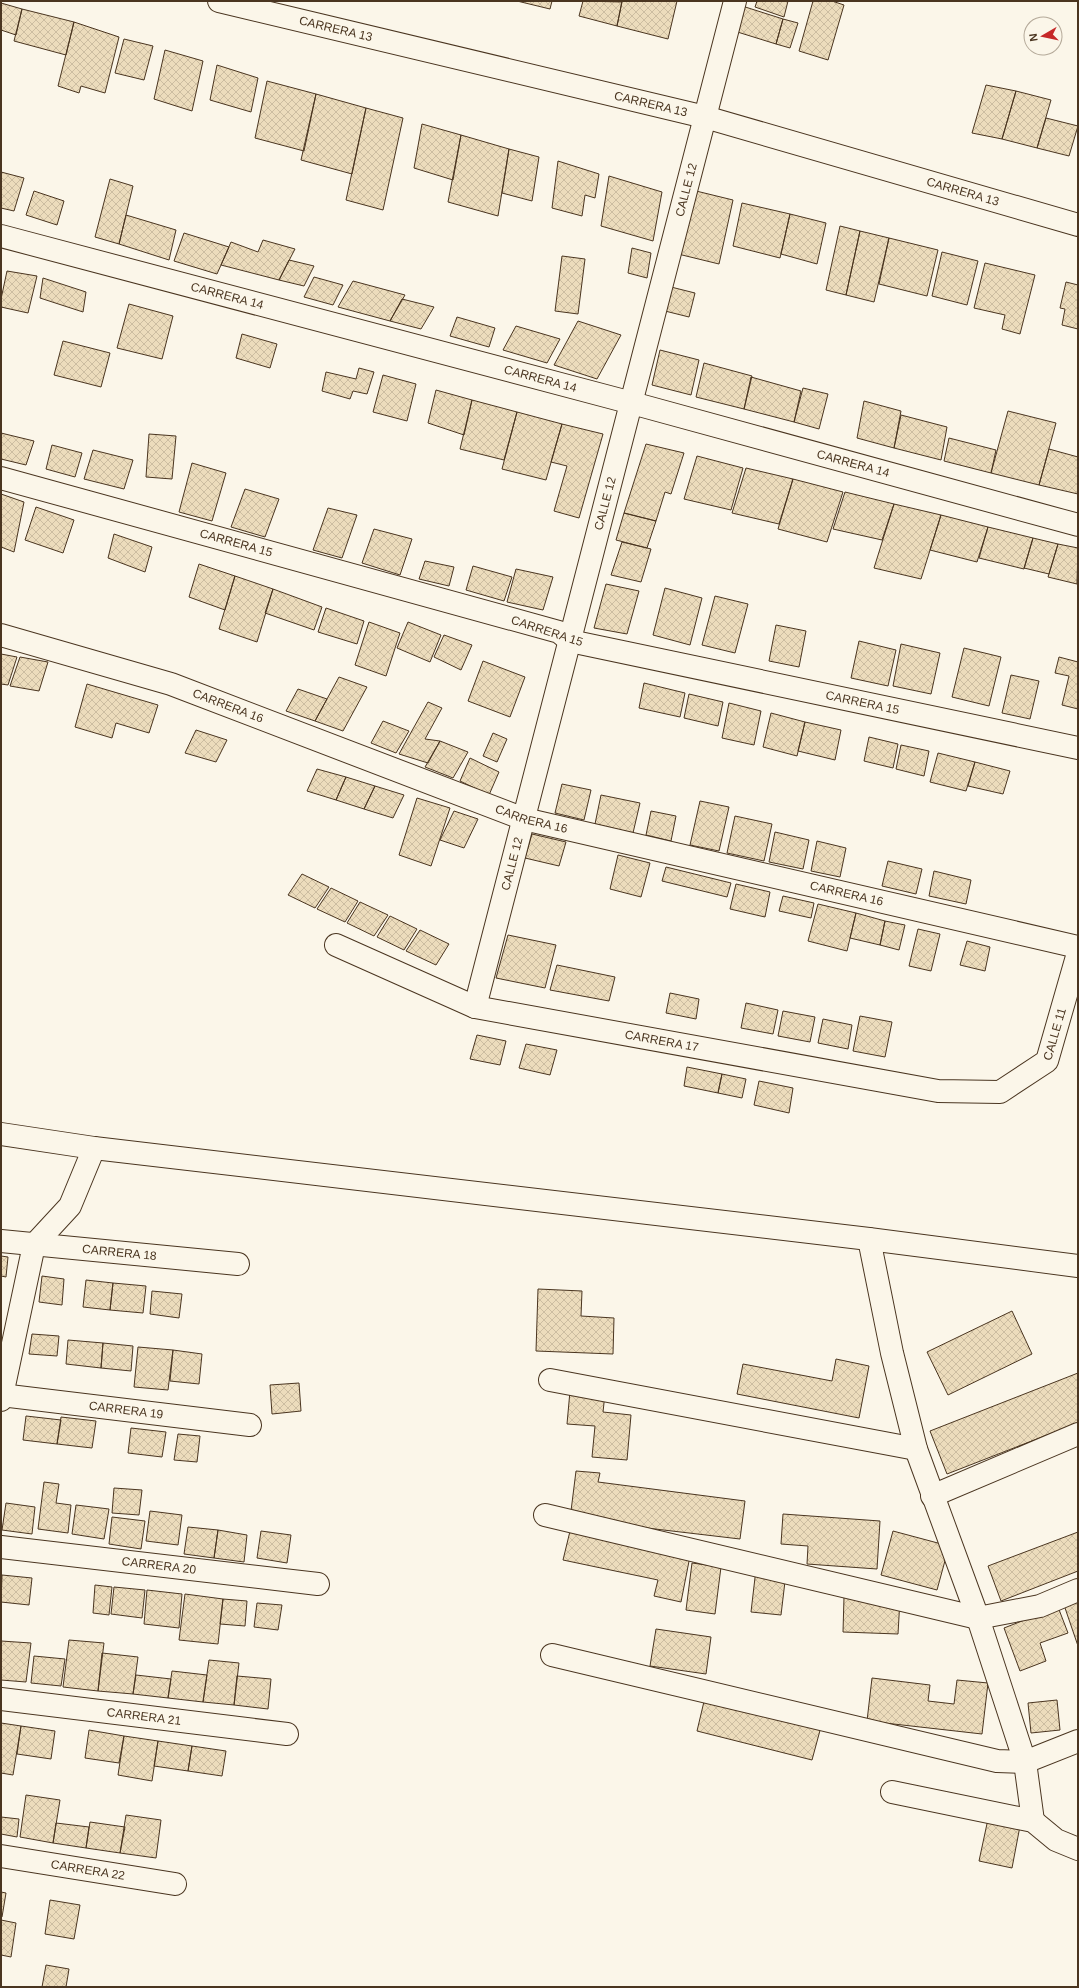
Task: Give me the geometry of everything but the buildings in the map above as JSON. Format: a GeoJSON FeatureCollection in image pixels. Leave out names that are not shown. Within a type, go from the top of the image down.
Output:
{"type":"FeatureCollection","features":[{"type":"Feature","properties":{"kind":"street","name":"CARRERA 13"},"geometry":{"type":"LineString","coordinates":[[218,1],[705,118],[1078,225]]}},
{"type":"Feature","properties":{"kind":"street","name":"CALLE 12"},"geometry":{"type":"LineString","coordinates":[[475,1007],[735,1]]}},
{"type":"Feature","properties":{"kind":"street","name":"CARRERA 14"},"geometry":{"type":"LineString","coordinates":[[1,236],[632,403],[1078,525]]}},
{"type":"Feature","properties":{"kind":"street","name":"CARRERA 15"},"geometry":{"type":"LineString","coordinates":[[1,478],[558,632],[570,641],[1078,748]]}},
{"type":"Feature","properties":{"kind":"street","name":"CARRERA 16"},"geometry":{"type":"LineString","coordinates":[[1,635],[171,684],[524,819],[1078,947]]}},
{"type":"Feature","properties":{"kind":"street","name":"CARRERA 17"},"geometry":{"type":"LineString","coordinates":[[336,945],[475,1007],[938,1092],[1000,1092]]}},
{"type":"Feature","properties":{"kind":"street","name":"CALLE 11"},"geometry":{"type":"LineString","coordinates":[[1000,1092],[1047,1061],[1078,953]]}},
{"type":"Feature","properties":{"kind":"street"},"geometry":{"type":"LineString","coordinates":[[1,1134],[94,1148],[869,1238],[1078,1266]]}},
{"type":"Feature","properties":{"kind":"street"},"geometry":{"type":"LineString","coordinates":[[1,1400],[34,1245],[70,1206],[94,1148]]}},
{"type":"Feature","properties":{"kind":"street"},"geometry":{"type":"LineString","coordinates":[[869,1238],[892,1353],[916,1449],[978,1618],[1025,1762],[1033,1821]]}},
{"type":"Feature","properties":{"kind":"street","name":"CARRERA 18"},"geometry":{"type":"LineString","coordinates":[[1,1241],[238,1264]]}},
{"type":"Feature","properties":{"kind":"street"},"geometry":{"type":"LineString","coordinates":[[550,1380],[916,1449]]}},
{"type":"Feature","properties":{"kind":"street","name":"CARRERA 19"},"geometry":{"type":"LineString","coordinates":[[1,1396],[250,1425]]}},
{"type":"Feature","properties":{"kind":"street"},"geometry":{"type":"LineString","coordinates":[[932,1496],[1078,1434]]}},
{"type":"Feature","properties":{"kind":"street"},"geometry":{"type":"LineString","coordinates":[[545,1515],[978,1618],[1040,1606],[1078,1590]]}},
{"type":"Feature","properties":{"kind":"street","name":"CARRERA 20"},"geometry":{"type":"LineString","coordinates":[[1,1548],[318,1584]]}},
{"type":"Feature","properties":{"kind":"street"},"geometry":{"type":"LineString","coordinates":[[552,1655],[996,1761],[1025,1762],[1078,1741]]}},
{"type":"Feature","properties":{"kind":"street","name":"CARRERA 21"},"geometry":{"type":"LineString","coordinates":[[1,1700],[287,1734]]}},
{"type":"Feature","properties":{"kind":"street"},"geometry":{"type":"LineString","coordinates":[[892,1792],[1033,1821],[1056,1840],[1078,1849]]}},
{"type":"Feature","properties":{"kind":"street","name":"CARRERA 22"},"geometry":{"type":"LineString","coordinates":[[1,1856],[175,1884]]}}]}
